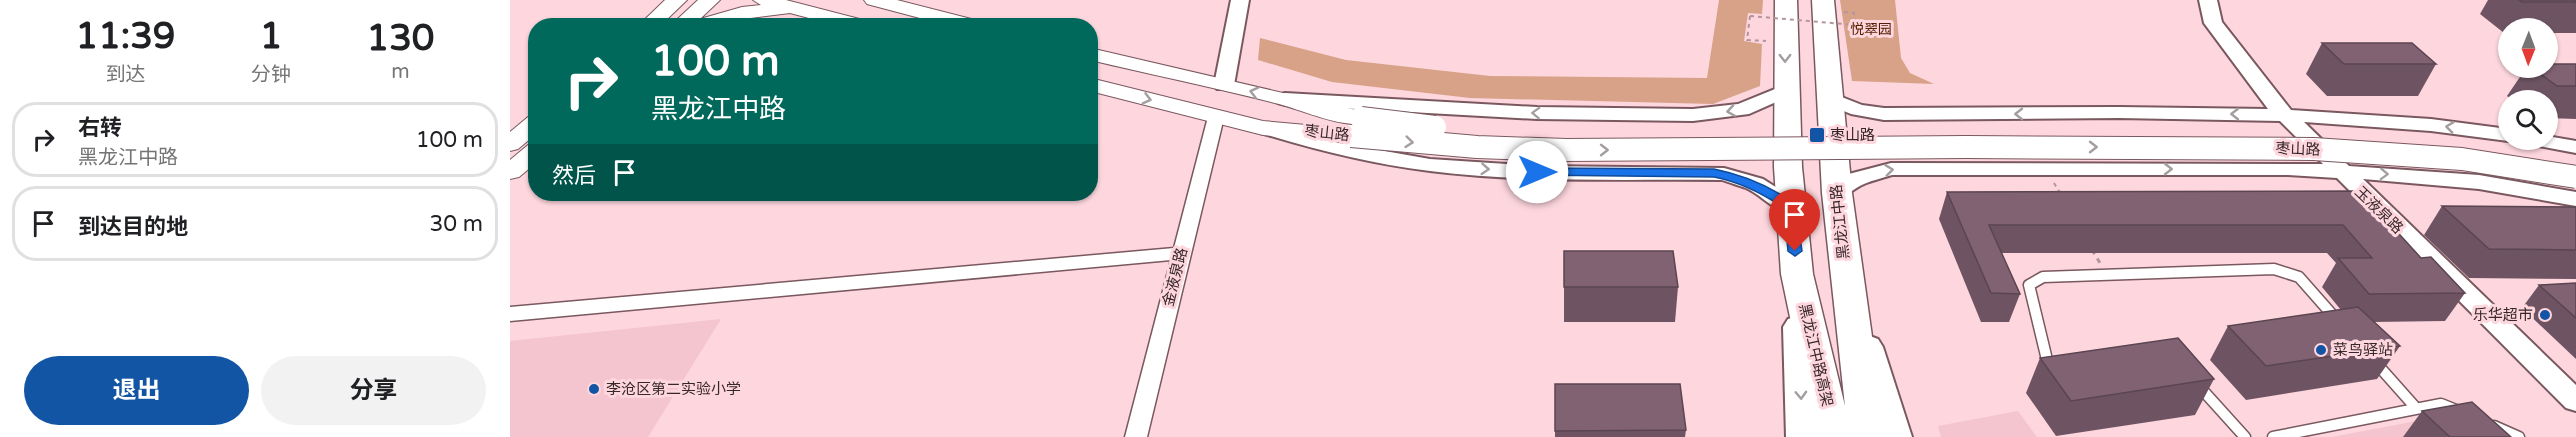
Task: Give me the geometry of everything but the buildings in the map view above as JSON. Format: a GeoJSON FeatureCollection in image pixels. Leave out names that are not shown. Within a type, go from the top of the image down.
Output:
{"type":"FeatureCollection","features":[{"type":"Feature","properties":{"kind":"highway"},"geometry":{"type":"LineString","coordinates":[[1786,0],[1785,91],[1797,274]]}},
{"type":"Feature","properties":{"kind":"highway","name":"黑龙江中路"},"geometry":{"type":"LineString","coordinates":[[1823,0],[1829,98],[1846,278]]}},
{"type":"Feature","properties":{"kind":"highway","name":"黑龙江中路高架"},"geometry":{"type":"LineString","coordinates":[[1797,274],[1834,437]]}},
{"type":"Feature","properties":{"kind":"highway"},"geometry":{"type":"LineString","coordinates":[[1846,278],[1867,437]]}},
{"type":"Feature","properties":{"kind":"main road"},"geometry":{"type":"LineString","coordinates":[[657,18],[677,0]]}},
{"type":"Feature","properties":{"kind":"main road"},"geometry":{"type":"LineString","coordinates":[[689,18],[710,0]]}},
{"type":"Feature","properties":{"kind":"main road"},"geometry":{"type":"LineString","coordinates":[[764,0],[834,18]]}},
{"type":"Feature","properties":{"kind":"main road"},"geometry":{"type":"LineString","coordinates":[[874,0],[945,18]]}},
{"type":"Feature","properties":{"kind":"main road"},"geometry":{"type":"LineString","coordinates":[[724,18],[742,13],[797,8]]}},
{"type":"Feature","properties":{"kind":"main road","name":"枣山路"},"geometry":{"type":"LineString","coordinates":[[1098,56],[1285,99],[1333,113],[1356,127],[1456,146],[1566,150],[1966,147],[2314,149],[2462,159],[2576,177]]}},
{"type":"Feature","properties":{"kind":"main road","name":"枣山路"},"geometry":{"type":"LineString","coordinates":[[1098,86],[1263,128],[1441,128],[1569,133],[2156,130],[2304,132],[2450,142],[2576,162]]}},
{"type":"Feature","properties":{"kind":"main road"},"geometry":{"type":"LineString","coordinates":[[510,144],[528,129]]}},
{"type":"Feature","properties":{"kind":"main road"},"geometry":{"type":"LineString","coordinates":[[510,172],[528,157]]}},
{"type":"Feature","properties":{"kind":"main road"},"geometry":{"type":"LineString","coordinates":[[1797,274],[1804,437]]}},
{"type":"Feature","properties":{"kind":"main road","name":"黑龙江中路"},"geometry":{"type":"LineString","coordinates":[[1846,278],[1894,437]]}},
{"type":"Feature","properties":{"kind":"street"},"geometry":{"type":"LineString","coordinates":[[1224,85],[1240,0]]}},
{"type":"Feature","properties":{"kind":"street","name":"玉液泉路"},"geometry":{"type":"LineString","coordinates":[[2208,0],[2212,23],[2286,116],[2576,401]]}},
{"type":"Feature","properties":{"kind":"street","name":"枣山路"},"geometry":{"type":"LineString","coordinates":[[1285,99],[1371,102],[1471,111],[1567,115],[1708,114],[1754,107],[1785,91]]}},
{"type":"Feature","properties":{"kind":"street"},"geometry":{"type":"LineString","coordinates":[[1829,98],[1858,110],[1884,114],[2286,116],[2439,126],[2498,134]]}},
{"type":"Feature","properties":{"kind":"street","name":"金液泉路"},"geometry":{"type":"LineString","coordinates":[[1136,437],[1216,117]]}},
{"type":"Feature","properties":{"kind":"street","name":"枣山路"},"geometry":{"type":"LineString","coordinates":[[1263,128],[1336,149],[1430,165],[1537,172],[1724,174],[1755,184],[1791,207]]}},
{"type":"Feature","properties":{"kind":"street"},"geometry":{"type":"LineString","coordinates":[[2558,144],[2576,147]]}},
{"type":"Feature","properties":{"kind":"street","name":"枣山路"},"geometry":{"type":"LineString","coordinates":[[1837,192],[1853,180],[1891,169],[2288,169],[2403,175],[2479,182],[2576,199]]}},
{"type":"Feature","properties":{"kind":"street"},"geometry":{"type":"LineString","coordinates":[[510,314],[1181,254]]}},
{"type":"Feature","properties":{"kind":"lane"},"geometry":{"type":"LineString","coordinates":[[2060,366],[2049,369],[2029,285],[2043,277],[2274,269],[2299,277],[2346,330]]}},
{"type":"Feature","properties":{"kind":"lane"},"geometry":{"type":"LineString","coordinates":[[2369,356],[2416,408]]}},
{"type":"Feature","properties":{"kind":"lane"},"geometry":{"type":"LineString","coordinates":[[2193,379],[2245,437]]}},
{"type":"Feature","properties":{"kind":"lane"},"geometry":{"type":"LineString","coordinates":[[2273,437],[2441,404],[2519,437]]}},
{"type":"Feature","properties":{"kind":"path"},"geometry":{"type":"LineString","coordinates":[[1785,43],[1748,40],[1750,16],[1855,25]]}},
{"type":"Feature","properties":{"kind":"path"},"geometry":{"type":"LineString","coordinates":[[2046,169],[2062,198]]}},
{"type":"Feature","properties":{"kind":"path"},"geometry":{"type":"LineString","coordinates":[[2090,246],[2106,275]]}},
{"type":"Feature","properties":{"kind":"shaded area","name":"李沧区第二实验小学"},"geometry":{"type":"Polygon","coordinates":[[[721,319],[648,437],[510,437],[510,341],[721,319]]]}},
{"type":"Feature","properties":{"kind":"shaded area"},"geometry":{"type":"Polygon","coordinates":[[[2018,411],[2037,437],[1941,437],[1938,426],[2018,411]]]}},
{"type":"Feature","properties":{"kind":"shaded area"},"geometry":{"type":"Polygon","coordinates":[[[2448,415],[2501,437],[2332,437],[2448,415]]]}},
{"type":"Feature","properties":{"kind":"green space"},"geometry":{"type":"Polygon","coordinates":[[[1719,0],[1763,0],[1762,14],[1748,13],[1744,41],[1762,44],[1760,86],[1713,104],[1470,98],[1332,82],[1258,60],[1260,38],[1346,60],[1490,76],[1707,78],[1719,0]]]}},
{"type":"Feature","properties":{"kind":"green space","name":"悦翠园"},"geometry":{"type":"Polygon","coordinates":[[[1840,0],[1895,0],[1901,58],[1910,73],[1934,84],[1852,81],[1840,0]]]}},
{"type":"Feature","properties":{"kind":"place","name":"枣山路"},"geometry":{"type":"Point","coordinates":[1817,135]}},
{"type":"Feature","properties":{"kind":"place","name":"乐华超市"},"geometry":{"type":"Point","coordinates":[2545,315]}},
{"type":"Feature","properties":{"kind":"place","name":"菜鸟驿站"},"geometry":{"type":"Point","coordinates":[2321,350]}},
{"type":"Feature","properties":{"kind":"place","name":"李沧区第二实验小学"},"geometry":{"type":"Point","coordinates":[594,389]}},
{"type":"Feature","properties":{"kind":"route"},"geometry":{"type":"LineString","coordinates":[[1537,172],[1714,173],[1735,177],[1755,184],[1791,207],[1795,251]]}}]}
